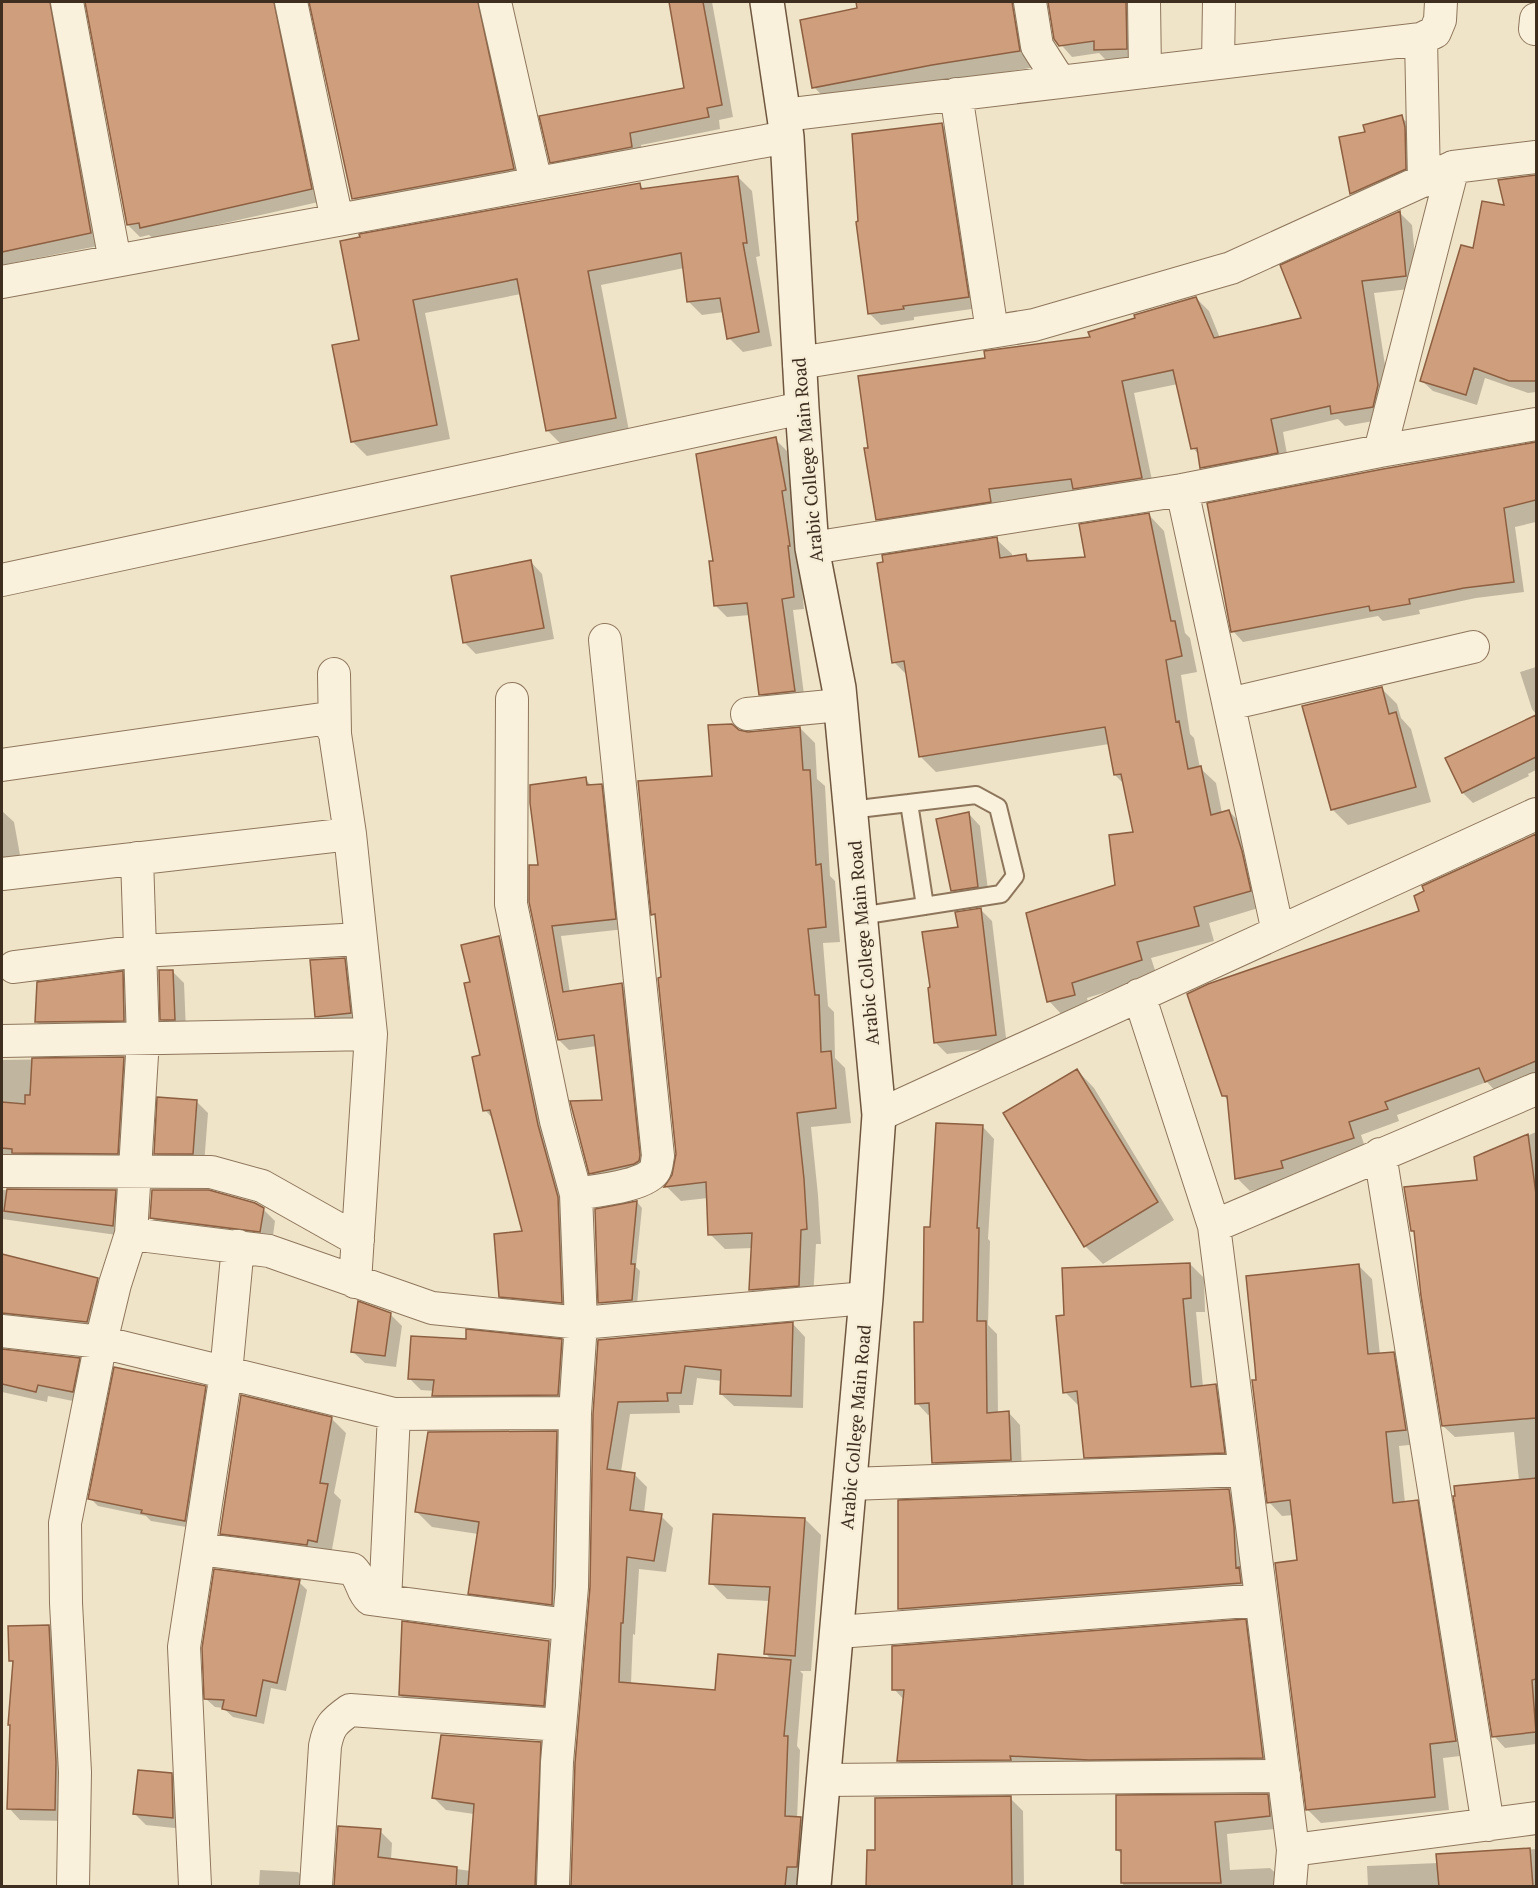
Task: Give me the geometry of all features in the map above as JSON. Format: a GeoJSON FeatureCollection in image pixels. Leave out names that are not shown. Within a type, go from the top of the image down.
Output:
{"type":"FeatureCollection","features":[{"type":"Feature","properties":{"kind":"main road","name":"Arabic College Main Road"},"geometry":{"type":"LineString","coordinates":[[767,2],[786,126],[812,548],[839,688],[879,1115],[838,1632],[814,1887]]}},
{"type":"Feature","properties":{"kind":"street"},"geometry":{"type":"LineString","coordinates":[[67,2],[115,261]]}},
{"type":"Feature","properties":{"kind":"street"},"geometry":{"type":"LineString","coordinates":[[291,2],[337,220]]}},
{"type":"Feature","properties":{"kind":"street"},"geometry":{"type":"LineString","coordinates":[[495,2],[536,183]]}},
{"type":"Feature","properties":{"kind":"street"},"geometry":{"type":"LineString","coordinates":[[1030,2],[1037,46],[1060,82]]}},
{"type":"Feature","properties":{"kind":"street"},"geometry":{"type":"LineString","coordinates":[[1144,2],[1145,72]]}},
{"type":"Feature","properties":{"kind":"street"},"geometry":{"type":"LineString","coordinates":[[1218,63],[1219,2]]}},
{"type":"Feature","properties":{"kind":"street"},"geometry":{"type":"LineString","coordinates":[[2,282],[536,183],[786,126],[956,94],[1421,39],[1435,32],[1440,20],[1441,2]]}},
{"type":"Feature","properties":{"kind":"street"},"geometry":{"type":"LineString","coordinates":[[1421,39],[1424,181]]}},
{"type":"Feature","properties":{"kind":"street"},"geometry":{"type":"LineString","coordinates":[[956,94],[992,331]]}},
{"type":"Feature","properties":{"kind":"street"},"geometry":{"type":"LineString","coordinates":[[799,363],[1034,325],[1231,268],[1452,167],[1536,157]]}},
{"type":"Feature","properties":{"kind":"street"},"geometry":{"type":"LineString","coordinates":[[1380,451],[1452,167]]}},
{"type":"Feature","properties":{"kind":"street"},"geometry":{"type":"LineString","coordinates":[[2,580],[802,408]]}},
{"type":"Feature","properties":{"kind":"street"},"geometry":{"type":"LineString","coordinates":[[812,548],[1182,490],[1380,451],[1536,424]]}},
{"type":"Feature","properties":{"kind":"street"},"geometry":{"type":"LineString","coordinates":[[1182,490],[1278,932]]}},
{"type":"Feature","properties":{"kind":"street"},"geometry":{"type":"LineString","coordinates":[[576,1194],[647,1179],[655,1171],[658,1156],[605,640]]}},
{"type":"Feature","properties":{"kind":"street"},"geometry":{"type":"LineString","coordinates":[[1228,704],[1473,647]]}},
{"type":"Feature","properties":{"kind":"street"},"geometry":{"type":"LineString","coordinates":[[334,674],[335,734],[350,834],[371,1034],[355,1282]]}},
{"type":"Feature","properties":{"kind":"street"},"geometry":{"type":"LineString","coordinates":[[512,699],[512,904],[556,1121],[576,1194],[581,1323],[575,1413],[572,1587],[560,1725],[553,1887]]}},
{"type":"Feature","properties":{"kind":"street"},"geometry":{"type":"LineString","coordinates":[[747,714],[840,705]]}},
{"type":"Feature","properties":{"kind":"street"},"geometry":{"type":"LineString","coordinates":[[2,765],[322,719],[330,724],[335,734]]}},
{"type":"Feature","properties":{"kind":"street"},"geometry":{"type":"LineString","coordinates":[[879,1115],[1536,814]]}},
{"type":"Feature","properties":{"kind":"street"},"geometry":{"type":"LineString","coordinates":[[2,874],[350,834]]}},
{"type":"Feature","properties":{"kind":"street"},"geometry":{"type":"LineString","coordinates":[[74,1887],[75,1772],[66,1603],[65,1523],[101,1342],[115,1284],[131,1234],[143,1039],[137,858]]}},
{"type":"Feature","properties":{"kind":"street"},"geometry":{"type":"LineString","coordinates":[[14,967],[140,951],[361,939]]}},
{"type":"Feature","properties":{"kind":"street"},"geometry":{"type":"LineString","coordinates":[[1139,995],[1214,1226],[1293,1850],[1290,1887]]}},
{"type":"Feature","properties":{"kind":"street"},"geometry":{"type":"LineString","coordinates":[[2,1041],[371,1034]]}},
{"type":"Feature","properties":{"kind":"street"},"geometry":{"type":"LineString","coordinates":[[1214,1226],[1536,1089]]}},
{"type":"Feature","properties":{"kind":"street"},"geometry":{"type":"LineString","coordinates":[[1380,1154],[1488,1825]]}},
{"type":"Feature","properties":{"kind":"street"},"geometry":{"type":"LineString","coordinates":[[2,1171],[211,1172],[262,1186],[358,1240]]}},
{"type":"Feature","properties":{"kind":"street"},"geometry":{"type":"LineString","coordinates":[[131,1234],[269,1251],[432,1308],[581,1323],[866,1298]]}},
{"type":"Feature","properties":{"kind":"street"},"geometry":{"type":"LineString","coordinates":[[195,1887],[184,1647],[226,1372],[238,1246]]}},
{"type":"Feature","properties":{"kind":"street"},"geometry":{"type":"LineString","coordinates":[[2,1331],[101,1342],[394,1414],[575,1413]]}},
{"type":"Feature","properties":{"kind":"street"},"geometry":{"type":"LineString","coordinates":[[385,1601],[394,1414]]}},
{"type":"Feature","properties":{"kind":"street"},"geometry":{"type":"LineString","coordinates":[[850,1484],[1245,1470]]}},
{"type":"Feature","properties":{"kind":"street"},"geometry":{"type":"LineString","coordinates":[[199,1549],[352,1569],[358,1574],[364,1594],[370,1599],[568,1626]]}},
{"type":"Feature","properties":{"kind":"street"},"geometry":{"type":"LineString","coordinates":[[838,1632],[1261,1600]]}},
{"type":"Feature","properties":{"kind":"street"},"geometry":{"type":"LineString","coordinates":[[316,1887],[325,1746],[328,1731],[336,1720],[350,1710],[560,1725]]}},
{"type":"Feature","properties":{"kind":"street"},"geometry":{"type":"LineString","coordinates":[[824,1780],[1284,1776]]}},
{"type":"Feature","properties":{"kind":"street"},"geometry":{"type":"LineString","coordinates":[[1293,1850],[1536,1818]]}},
{"type":"Feature","properties":{"kind":"lane"},"geometry":{"type":"LineString","coordinates":[[850,810],[976,795],[998,807],[1015,876],[1001,894],[860,916]]}},
{"type":"Feature","properties":{"kind":"lane"},"geometry":{"type":"LineString","coordinates":[[909,803],[925,906]]}},
{"type":"Feature","properties":{"kind":"building"},"geometry":{"type":"Polygon","coordinates":[[[2,2],[50,2],[91,233],[2,252],[2,2]]]}},
{"type":"Feature","properties":{"kind":"building"},"geometry":{"type":"Polygon","coordinates":[[[85,2],[274,2],[312,189],[140,228],[139,223],[127,225],[85,2]]]}},
{"type":"Feature","properties":{"kind":"building"},"geometry":{"type":"Polygon","coordinates":[[[309,2],[478,2],[514,169],[352,199],[309,2]]]}},
{"type":"Feature","properties":{"kind":"building"},"geometry":{"type":"Polygon","coordinates":[[[669,2],[703,2],[722,105],[707,108],[709,117],[630,133],[632,147],[550,163],[539,116],[684,88],[669,2]]]}},
{"type":"Feature","properties":{"kind":"building"},"geometry":{"type":"Polygon","coordinates":[[[856,2],[1012,2],[1020,51],[812,88],[800,20],[857,8],[856,2]]]}},
{"type":"Feature","properties":{"kind":"building"},"geometry":{"type":"Polygon","coordinates":[[[1048,2],[1126,2],[1127,49],[1094,50],[1094,41],[1059,46],[1054,39],[1048,2]]]}},
{"type":"Feature","properties":{"kind":"building"},"geometry":{"type":"Polygon","coordinates":[[[1402,115],[1405,127],[1406,169],[1350,194],[1339,137],[1365,132],[1363,125],[1402,115]]]}},
{"type":"Feature","properties":{"kind":"building"},"geometry":{"type":"Polygon","coordinates":[[[942,123],[969,297],[903,306],[904,309],[868,314],[856,222],[858,221],[852,134],[942,123]]]}},
{"type":"Feature","properties":{"kind":"building"},"geometry":{"type":"Polygon","coordinates":[[[1536,175],[1536,381],[1509,381],[1474,368],[1466,395],[1420,381],[1461,245],[1473,248],[1482,201],[1504,205],[1498,180],[1536,175]]]}},
{"type":"Feature","properties":{"kind":"building"},"geometry":{"type":"Polygon","coordinates":[[[738,176],[747,243],[743,243],[759,332],[727,339],[720,298],[687,302],[681,253],[588,271],[616,418],[546,431],[517,279],[413,300],[437,425],[351,442],[332,345],[359,340],[340,241],[360,237],[359,234],[640,183],[641,189],[738,176]]]}},
{"type":"Feature","properties":{"kind":"building"},"geometry":{"type":"Polygon","coordinates":[[[1400,211],[1406,276],[1362,281],[1378,385],[1373,407],[1331,414],[1330,406],[1271,419],[1278,453],[1200,468],[1197,448],[1191,449],[1173,370],[1122,381],[1142,478],[1073,489],[1071,479],[989,489],[991,502],[876,520],[864,448],[868,448],[858,376],[985,358],[984,351],[1090,337],[1088,332],[1135,318],[1134,315],[1196,297],[1214,338],[1301,318],[1280,265],[1400,211]]]}},
{"type":"Feature","properties":{"kind":"building"},"geometry":{"type":"Polygon","coordinates":[[[776,437],[786,490],[782,491],[794,597],[782,599],[795,691],[759,695],[747,603],[714,606],[709,561],[713,561],[696,454],[776,437]]]}},
{"type":"Feature","properties":{"kind":"building"},"geometry":{"type":"Polygon","coordinates":[[[1536,442],[1536,500],[1504,508],[1514,582],[1464,588],[1409,599],[1410,604],[1370,611],[1369,606],[1231,632],[1207,503],[1536,442]]]}},
{"type":"Feature","properties":{"kind":"building"},"geometry":{"type":"Polygon","coordinates":[[[1149,513],[1171,621],[1175,621],[1182,656],[1166,660],[1176,722],[1179,721],[1188,769],[1201,766],[1211,815],[1229,810],[1251,891],[1194,907],[1199,926],[1137,942],[1142,960],[1072,983],[1075,995],[1047,1002],[1026,913],[1115,885],[1109,835],[1133,832],[1121,774],[1114,775],[1105,727],[919,757],[904,661],[892,663],[877,563],[883,562],[882,555],[997,537],[1000,558],[1026,554],[1027,561],[1085,557],[1079,524],[1149,513]]]}},
{"type":"Feature","properties":{"kind":"building"},"geometry":{"type":"Polygon","coordinates":[[[531,560],[544,628],[463,643],[451,576],[531,560]]]}},
{"type":"Feature","properties":{"kind":"building"},"geometry":{"type":"Polygon","coordinates":[[[1382,687],[1389,714],[1396,712],[1416,787],[1331,810],[1302,706],[1382,687]]]}},
{"type":"Feature","properties":{"kind":"building"},"geometry":{"type":"Polygon","coordinates":[[[1536,715],[1536,757],[1462,793],[1445,758],[1536,715]]]}},
{"type":"Feature","properties":{"kind":"building"},"geometry":{"type":"Polygon","coordinates":[[[732,724],[739,730],[748,732],[800,727],[803,770],[810,770],[816,865],[821,864],[826,927],[808,929],[815,995],[819,995],[821,1052],[831,1051],[836,1108],[797,1113],[807,1229],[801,1230],[799,1286],[749,1290],[752,1233],[708,1235],[706,1182],[664,1187],[672,1175],[676,1154],[658,978],[661,977],[655,914],[651,915],[638,781],[712,776],[708,725],[732,724]]]}},
{"type":"Feature","properties":{"kind":"building"},"geometry":{"type":"Polygon","coordinates":[[[586,777],[587,785],[602,784],[616,919],[552,926],[563,992],[622,983],[640,1155],[639,1161],[634,1164],[589,1174],[570,1101],[602,1100],[594,1035],[558,1040],[529,902],[529,865],[538,865],[530,785],[586,777]]]}},
{"type":"Feature","properties":{"kind":"building"},"geometry":{"type":"Polygon","coordinates":[[[969,812],[978,887],[951,891],[936,819],[969,812]]]}},
{"type":"Feature","properties":{"kind":"building"},"geometry":{"type":"Polygon","coordinates":[[[1536,834],[1536,1061],[1485,1082],[1479,1068],[1385,1102],[1388,1109],[1349,1122],[1354,1138],[1281,1161],[1283,1168],[1235,1179],[1227,1096],[1222,1096],[1187,994],[1208,984],[1419,911],[1414,896],[1424,891],[1422,886],[1536,834]]]}},
{"type":"Feature","properties":{"kind":"building"},"geometry":{"type":"Polygon","coordinates":[[[981,908],[996,1035],[934,1043],[928,988],[930,987],[922,932],[958,927],[955,912],[981,908]]]}},
{"type":"Feature","properties":{"kind":"building"},"geometry":{"type":"Polygon","coordinates":[[[499,936],[538,1125],[558,1197],[562,1303],[499,1297],[494,1234],[522,1231],[490,1110],[483,1111],[472,1057],[480,1055],[464,983],[470,982],[461,945],[499,936]]]}},
{"type":"Feature","properties":{"kind":"building"},"geometry":{"type":"Polygon","coordinates":[[[345,958],[351,1013],[315,1017],[310,960],[345,958]]]}},
{"type":"Feature","properties":{"kind":"building"},"geometry":{"type":"Polygon","coordinates":[[[159,970],[173,970],[175,1020],[160,1020],[159,970]]]}},
{"type":"Feature","properties":{"kind":"building"},"geometry":{"type":"Polygon","coordinates":[[[123,971],[124,1021],[35,1022],[37,982],[123,971]]]}},
{"type":"Feature","properties":{"kind":"building"},"geometry":{"type":"Polygon","coordinates":[[[124,1057],[118,1154],[12,1153],[12,1149],[2,1148],[2,1102],[25,1104],[25,1095],[30,1095],[32,1058],[124,1057]]]}},
{"type":"Feature","properties":{"kind":"building"},"geometry":{"type":"Polygon","coordinates":[[[1077,1069],[1158,1202],[1084,1247],[1003,1113],[1077,1069]]]}},
{"type":"Feature","properties":{"kind":"building"},"geometry":{"type":"Polygon","coordinates":[[[157,1097],[197,1100],[193,1154],[154,1154],[157,1097]]]}},
{"type":"Feature","properties":{"kind":"building"},"geometry":{"type":"Polygon","coordinates":[[[936,1123],[983,1125],[977,1228],[979,1228],[977,1321],[986,1321],[987,1413],[1009,1411],[1011,1460],[932,1463],[929,1403],[915,1404],[914,1322],[923,1322],[924,1227],[930,1227],[936,1123]]]}},
{"type":"Feature","properties":{"kind":"building"},"geometry":{"type":"Polygon","coordinates":[[[1528,1134],[1536,1194],[1536,1418],[1442,1426],[1421,1296],[1414,1231],[1411,1231],[1404,1187],[1477,1180],[1474,1157],[1528,1134]]]}},
{"type":"Feature","properties":{"kind":"building"},"geometry":{"type":"Polygon","coordinates":[[[7,1189],[116,1190],[113,1226],[4,1211],[7,1189]]]}},
{"type":"Feature","properties":{"kind":"building"},"geometry":{"type":"Polygon","coordinates":[[[152,1190],[209,1190],[255,1203],[264,1208],[260,1232],[150,1218],[152,1190]]]}},
{"type":"Feature","properties":{"kind":"building"},"geometry":{"type":"Polygon","coordinates":[[[637,1201],[631,1264],[635,1264],[632,1300],[598,1303],[595,1209],[637,1201]]]}},
{"type":"Feature","properties":{"kind":"building"},"geometry":{"type":"Polygon","coordinates":[[[2,1254],[98,1278],[87,1322],[2,1313],[2,1254]]]}},
{"type":"Feature","properties":{"kind":"building"},"geometry":{"type":"Polygon","coordinates":[[[1190,1263],[1191,1298],[1183,1299],[1191,1387],[1216,1384],[1225,1453],[1084,1458],[1077,1391],[1063,1393],[1056,1316],[1064,1315],[1062,1268],[1190,1263]]]}},
{"type":"Feature","properties":{"kind":"building"},"geometry":{"type":"Polygon","coordinates":[[[1359,1264],[1368,1354],[1394,1352],[1406,1430],[1386,1432],[1393,1503],[1418,1500],[1456,1741],[1430,1744],[1435,1797],[1306,1810],[1275,1563],[1297,1560],[1290,1500],[1267,1503],[1252,1380],[1256,1380],[1246,1276],[1359,1264]]]}},
{"type":"Feature","properties":{"kind":"building"},"geometry":{"type":"Polygon","coordinates":[[[358,1301],[391,1313],[385,1356],[351,1352],[358,1301]]]}},
{"type":"Feature","properties":{"kind":"building"},"geometry":{"type":"Polygon","coordinates":[[[793,1322],[791,1396],[720,1394],[721,1370],[685,1366],[681,1393],[667,1393],[668,1401],[618,1402],[607,1469],[635,1473],[630,1510],[662,1514],[654,1561],[627,1557],[619,1682],[715,1690],[718,1654],[791,1660],[784,1736],[788,1736],[785,1816],[801,1817],[797,1867],[787,1867],[785,1887],[571,1887],[575,1763],[590,1587],[593,1414],[598,1340],[793,1322]]]}},
{"type":"Feature","properties":{"kind":"building"},"geometry":{"type":"Polygon","coordinates":[[[466,1329],[562,1339],[558,1395],[432,1396],[434,1380],[408,1379],[411,1336],[466,1339],[466,1329]]]}},
{"type":"Feature","properties":{"kind":"building"},"geometry":{"type":"Polygon","coordinates":[[[2,1349],[80,1358],[73,1392],[38,1385],[36,1392],[2,1384],[2,1349]]]}},
{"type":"Feature","properties":{"kind":"building"},"geometry":{"type":"Polygon","coordinates":[[[114,1367],[206,1386],[185,1521],[141,1513],[142,1510],[88,1499],[114,1367]]]}},
{"type":"Feature","properties":{"kind":"building"},"geometry":{"type":"Polygon","coordinates":[[[241,1395],[332,1417],[320,1483],[328,1484],[317,1542],[308,1540],[307,1545],[220,1534],[241,1395]]]}},
{"type":"Feature","properties":{"kind":"building"},"geometry":{"type":"Polygon","coordinates":[[[557,1431],[552,1605],[468,1594],[479,1522],[415,1512],[428,1432],[557,1431]]]}},
{"type":"Feature","properties":{"kind":"building"},"geometry":{"type":"Polygon","coordinates":[[[1536,1478],[1536,1679],[1532,1680],[1536,1732],[1492,1737],[1453,1496],[1455,1496],[1454,1486],[1536,1478]]]}},
{"type":"Feature","properties":{"kind":"building"},"geometry":{"type":"Polygon","coordinates":[[[1229,1489],[1236,1568],[1239,1567],[1241,1583],[898,1609],[898,1500],[1229,1489]]]}},
{"type":"Feature","properties":{"kind":"building"},"geometry":{"type":"Polygon","coordinates":[[[713,1514],[805,1518],[795,1656],[764,1654],[770,1587],[709,1584],[713,1514]]]}},
{"type":"Feature","properties":{"kind":"building"},"geometry":{"type":"Polygon","coordinates":[[[214,1569],[300,1580],[277,1683],[263,1680],[256,1716],[222,1709],[224,1700],[204,1699],[202,1648],[214,1569]]]}},
{"type":"Feature","properties":{"kind":"building"},"geometry":{"type":"Polygon","coordinates":[[[1246,1619],[1263,1758],[1089,1760],[1010,1756],[1011,1760],[897,1761],[904,1690],[892,1690],[892,1646],[1246,1619]]]}},
{"type":"Feature","properties":{"kind":"building"},"geometry":{"type":"Polygon","coordinates":[[[402,1621],[549,1641],[544,1706],[399,1695],[402,1621]]]}},
{"type":"Feature","properties":{"kind":"building"},"geometry":{"type":"Polygon","coordinates":[[[49,1625],[56,1762],[55,1810],[7,1809],[10,1725],[8,1725],[13,1661],[9,1661],[8,1626],[49,1625]]]}},
{"type":"Feature","properties":{"kind":"building"},"geometry":{"type":"Polygon","coordinates":[[[441,1735],[541,1742],[535,1887],[468,1887],[474,1804],[432,1798],[441,1735]]]}},
{"type":"Feature","properties":{"kind":"building"},"geometry":{"type":"Polygon","coordinates":[[[138,1770],[172,1773],[173,1818],[133,1814],[138,1770]]]}},
{"type":"Feature","properties":{"kind":"building"},"geometry":{"type":"Polygon","coordinates":[[[1268,1794],[1270,1816],[1215,1822],[1221,1883],[1121,1883],[1121,1850],[1116,1850],[1116,1795],[1268,1794]]]}},
{"type":"Feature","properties":{"kind":"building"},"geometry":{"type":"Polygon","coordinates":[[[1011,1796],[1012,1887],[866,1887],[867,1850],[875,1850],[875,1798],[1011,1796]]]}},
{"type":"Feature","properties":{"kind":"building"},"geometry":{"type":"Polygon","coordinates":[[[338,1826],[381,1829],[378,1857],[457,1867],[456,1887],[334,1887],[338,1826]]]}},
{"type":"Feature","properties":{"kind":"building"},"geometry":{"type":"Polygon","coordinates":[[[1530,1848],[1533,1887],[1439,1887],[1436,1854],[1530,1848]]]}}]}
